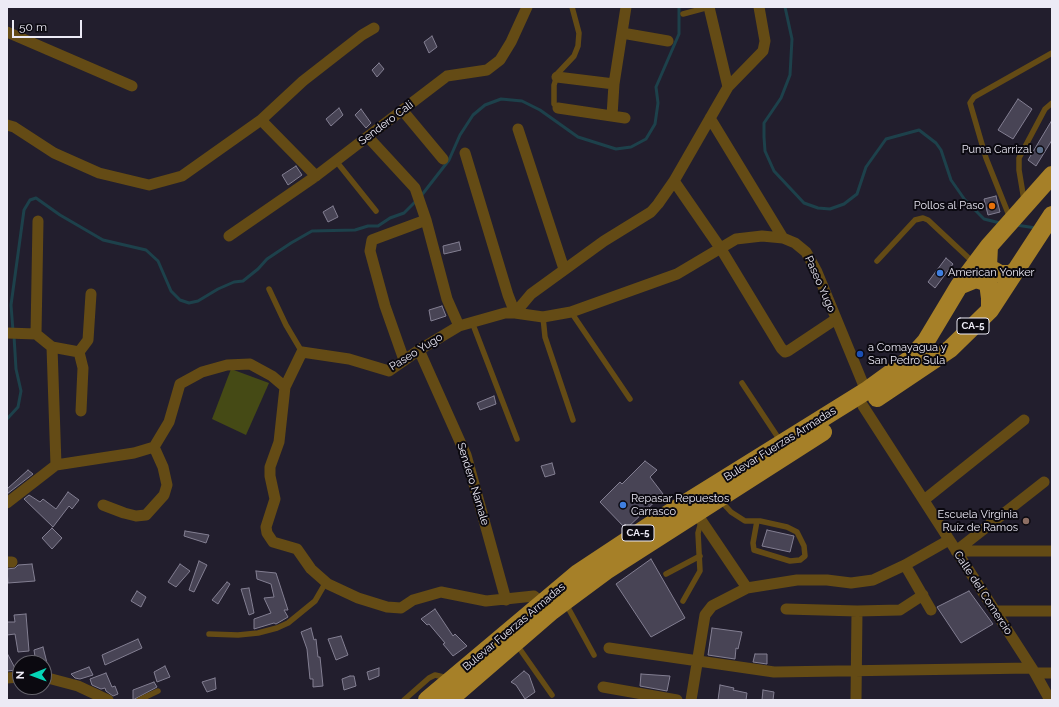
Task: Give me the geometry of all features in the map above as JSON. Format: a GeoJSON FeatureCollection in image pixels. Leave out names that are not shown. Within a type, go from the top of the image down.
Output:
{"type":"FeatureCollection","features":[{"type":"Feature","properties":{"kind":"highway","name":"Bulevar Fuerzas Armadas"},"geometry":{"type":"LineString","coordinates":[[449,700],[565,602],[606,571],[699,518],[719,500],[865,399],[910,359],[926,341],[959,286],[989,246],[1052,175]]}},
{"type":"Feature","properties":{"kind":"highway","name":"Bulevar Fuerzas Armadas"},"geometry":{"type":"LineString","coordinates":[[428,700],[578,573],[652,524],[782,444],[865,399],[950,350],[990,310],[1052,215]]}},
{"type":"Feature","properties":{"kind":"highway"},"geometry":{"type":"LineString","coordinates":[[989,246],[988,267],[1000,274],[1010,274],[1017,270]]}},
{"type":"Feature","properties":{"kind":"highway"},"geometry":{"type":"LineString","coordinates":[[959,286],[976,279],[988,283],[990,310]]}},
{"type":"Feature","properties":{"kind":"street","name":"Sendero Cali"},"geometry":{"type":"LineString","coordinates":[[229,236],[316,176],[447,76],[487,70],[500,60],[511,42],[527,7]]}},
{"type":"Feature","properties":{"kind":"street"},"geometry":{"type":"LineString","coordinates":[[612,116],[614,84],[626,7]]}},
{"type":"Feature","properties":{"kind":"street"},"geometry":{"type":"LineString","coordinates":[[709,7],[728,87]]}},
{"type":"Feature","properties":{"kind":"street"},"geometry":{"type":"LineString","coordinates":[[465,153],[508,296],[515,313],[531,294],[564,269],[651,212],[665,196],[728,87],[763,51],[765,41],[759,7]]}},
{"type":"Feature","properties":{"kind":"street"},"geometry":{"type":"LineString","coordinates":[[7,125],[14,127],[54,153],[100,173],[150,185],[182,176],[261,120],[303,81],[362,35],[374,28]]}},
{"type":"Feature","properties":{"kind":"street"},"geometry":{"type":"LineString","coordinates":[[7,32],[132,86]]}},
{"type":"Feature","properties":{"kind":"street"},"geometry":{"type":"LineString","coordinates":[[622,33],[668,41]]}},
{"type":"Feature","properties":{"kind":"street"},"geometry":{"type":"LineString","coordinates":[[557,77],[614,84]]}},
{"type":"Feature","properties":{"kind":"street"},"geometry":{"type":"LineString","coordinates":[[558,108],[625,118]]}},
{"type":"Feature","properties":{"kind":"street"},"geometry":{"type":"LineString","coordinates":[[403,111],[443,159]]}},
{"type":"Feature","properties":{"kind":"street"},"geometry":{"type":"LineString","coordinates":[[710,118],[783,238]]}},
{"type":"Feature","properties":{"kind":"street"},"geometry":{"type":"LineString","coordinates":[[261,120],[316,176]]}},
{"type":"Feature","properties":{"kind":"street"},"geometry":{"type":"LineString","coordinates":[[518,129],[564,269]]}},
{"type":"Feature","properties":{"kind":"street"},"geometry":{"type":"LineString","coordinates":[[368,137],[415,188],[426,220],[447,299],[459,326]]}},
{"type":"Feature","properties":{"kind":"street"},"geometry":{"type":"LineString","coordinates":[[674,181],[721,249],[781,348],[785,352],[836,319]]}},
{"type":"Feature","properties":{"kind":"street"},"geometry":{"type":"LineString","coordinates":[[404,360],[385,306],[370,251],[372,240],[426,220]]}},
{"type":"Feature","properties":{"kind":"street"},"geometry":{"type":"LineString","coordinates":[[36,334],[38,221]]}},
{"type":"Feature","properties":{"kind":"street","name":"Paseo Yugo"},"geometry":{"type":"LineString","coordinates":[[302,352],[349,359],[388,371],[459,326],[505,313],[543,317],[571,312],[677,274],[743,237],[762,236],[783,238],[795,243],[806,252],[817,272],[836,319],[865,399]]}},
{"type":"Feature","properties":{"kind":"street"},"geometry":{"type":"LineString","coordinates":[[79,352],[88,340],[91,294]]}},
{"type":"Feature","properties":{"kind":"street"},"geometry":{"type":"LineString","coordinates":[[7,333],[36,334],[52,347],[79,352]]}},
{"type":"Feature","properties":{"kind":"street"},"geometry":{"type":"LineString","coordinates":[[52,347],[56,465]]}},
{"type":"Feature","properties":{"kind":"street","name":"Sendero Namale"},"geometry":{"type":"LineString","coordinates":[[419,350],[466,455],[506,600]]}},
{"type":"Feature","properties":{"kind":"street"},"geometry":{"type":"LineString","coordinates":[[79,352],[83,368],[81,411]]}},
{"type":"Feature","properties":{"kind":"street"},"geometry":{"type":"LineString","coordinates":[[302,352],[285,387],[279,442],[270,467],[270,476],[275,499],[266,527],[267,533],[273,542],[297,549],[311,569],[326,582],[358,598],[387,607],[401,608],[412,600],[441,592],[486,601],[534,596],[543,603]]}},
{"type":"Feature","properties":{"kind":"street"},"geometry":{"type":"LineString","coordinates":[[7,503],[56,465],[134,453],[154,447],[169,422],[180,384],[202,372],[226,365],[250,364],[272,376],[285,387]]}},
{"type":"Feature","properties":{"kind":"street","name":"Calle del Comercio"},"geometry":{"type":"LineString","coordinates":[[865,399],[948,540],[996,611],[1050,700]]}},
{"type":"Feature","properties":{"kind":"street"},"geometry":{"type":"LineString","coordinates":[[924,500],[1024,420]]}},
{"type":"Feature","properties":{"kind":"street"},"geometry":{"type":"LineString","coordinates":[[103,505],[136,516],[146,515],[151,510],[164,495],[167,485],[163,467],[154,447]]}},
{"type":"Feature","properties":{"kind":"street"},"geometry":{"type":"LineString","coordinates":[[956,551],[1044,482]]}},
{"type":"Feature","properties":{"kind":"street"},"geometry":{"type":"LineString","coordinates":[[699,518],[747,588]]}},
{"type":"Feature","properties":{"kind":"street"},"geometry":{"type":"LineString","coordinates":[[691,700],[707,610],[747,588],[797,580],[827,580],[862,583],[905,565],[948,540]]}},
{"type":"Feature","properties":{"kind":"street"},"geometry":{"type":"LineString","coordinates":[[956,551],[1052,551]]}},
{"type":"Feature","properties":{"kind":"street"},"geometry":{"type":"LineString","coordinates":[[905,565],[931,610]]}},
{"type":"Feature","properties":{"kind":"street"},"geometry":{"type":"LineString","coordinates":[[786,609],[857,611],[900,610],[923,595]]}},
{"type":"Feature","properties":{"kind":"street"},"geometry":{"type":"LineString","coordinates":[[856,700],[857,611]]}},
{"type":"Feature","properties":{"kind":"street"},"geometry":{"type":"LineString","coordinates":[[996,611],[1052,611]]}},
{"type":"Feature","properties":{"kind":"street"},"geometry":{"type":"LineString","coordinates":[[609,648],[774,672],[857,670],[1033,670],[1052,673]]}},
{"type":"Feature","properties":{"kind":"street"},"geometry":{"type":"LineString","coordinates":[[52,679],[78,686],[108,700]]}},
{"type":"Feature","properties":{"kind":"street"},"geometry":{"type":"LineString","coordinates":[[603,687],[677,700]]}},
{"type":"Feature","properties":{"kind":"lane"},"geometry":{"type":"LineString","coordinates":[[558,108],[554,104],[554,85],[558,73],[574,56],[578,46],[579,34],[572,7]]}},
{"type":"Feature","properties":{"kind":"lane"},"geometry":{"type":"LineString","coordinates":[[683,14],[709,7]]}},
{"type":"Feature","properties":{"kind":"lane"},"geometry":{"type":"LineString","coordinates":[[1011,220],[986,158],[970,103],[974,97],[1052,53]]}},
{"type":"Feature","properties":{"kind":"lane"},"geometry":{"type":"LineString","coordinates":[[1025,205],[1018,170],[1019,158],[1045,109],[1052,103]]}},
{"type":"Feature","properties":{"kind":"lane"},"geometry":{"type":"LineString","coordinates":[[336,161],[376,211]]}},
{"type":"Feature","properties":{"kind":"lane"},"geometry":{"type":"LineString","coordinates":[[876,261],[916,220],[923,218],[928,220],[975,265]]}},
{"type":"Feature","properties":{"kind":"lane"},"geometry":{"type":"LineString","coordinates":[[269,289],[286,325],[302,352]]}},
{"type":"Feature","properties":{"kind":"lane"},"geometry":{"type":"LineString","coordinates":[[571,312],[630,399]]}},
{"type":"Feature","properties":{"kind":"lane"},"geometry":{"type":"LineString","coordinates":[[543,317],[545,338],[573,420]]}},
{"type":"Feature","properties":{"kind":"lane"},"geometry":{"type":"LineString","coordinates":[[472,322],[516,439]]}},
{"type":"Feature","properties":{"kind":"lane"},"geometry":{"type":"LineString","coordinates":[[742,383],[782,444]]}},
{"type":"Feature","properties":{"kind":"lane"},"geometry":{"type":"LineString","coordinates":[[719,500],[731,512],[745,520],[757,521],[787,527],[797,532],[804,546],[805,556],[800,560],[790,561],[754,550],[753,543],[757,521]]}},
{"type":"Feature","properties":{"kind":"lane"},"geometry":{"type":"LineString","coordinates":[[683,601],[700,571],[698,533],[699,518]]}},
{"type":"Feature","properties":{"kind":"lane"},"geometry":{"type":"LineString","coordinates":[[666,574],[700,556]]}},
{"type":"Feature","properties":{"kind":"lane"},"geometry":{"type":"LineString","coordinates":[[209,634],[238,636],[277,628],[288,623],[315,601],[326,582]]}},
{"type":"Feature","properties":{"kind":"lane"},"geometry":{"type":"LineString","coordinates":[[565,602],[594,655]]}},
{"type":"Feature","properties":{"kind":"lane"},"geometry":{"type":"LineString","coordinates":[[515,644],[552,695]]}},
{"type":"Feature","properties":{"kind":"lane"},"geometry":{"type":"LineString","coordinates":[[404,700],[429,678],[435,676],[452,679]]}},
{"type":"Feature","properties":{"kind":"lane"},"geometry":{"type":"LineString","coordinates":[[139,700],[158,691]]}},
{"type":"Feature","properties":{"kind":"green space"},"geometry":{"type":"Polygon","coordinates":[[[231,369],[269,383],[246,435],[212,419],[231,369]]]}},
{"type":"Feature","properties":{"kind":"building"},"geometry":{"type":"Polygon","coordinates":[[[432,36],[437,47],[429,53],[424,42],[432,36]]]}},
{"type":"Feature","properties":{"kind":"building"},"geometry":{"type":"Polygon","coordinates":[[[379,63],[384,69],[377,77],[372,70],[379,63]]]}},
{"type":"Feature","properties":{"kind":"building"},"geometry":{"type":"Polygon","coordinates":[[[1018,99],[1032,109],[1013,139],[998,130],[1018,99]]]}},
{"type":"Feature","properties":{"kind":"building"},"geometry":{"type":"Polygon","coordinates":[[[339,108],[343,115],[331,126],[326,119],[339,108]]]}},
{"type":"Feature","properties":{"kind":"building"},"geometry":{"type":"Polygon","coordinates":[[[361,109],[371,123],[366,128],[355,115],[361,109]]]}},
{"type":"Feature","properties":{"kind":"building","name":"Puma Carrizal"},"geometry":{"type":"Polygon","coordinates":[[[1052,120],[1052,140],[1036,166],[1028,160],[1052,120]]]}},
{"type":"Feature","properties":{"kind":"building"},"geometry":{"type":"Polygon","coordinates":[[[296,166],[302,175],[288,185],[282,175],[296,166]]]}},
{"type":"Feature","properties":{"kind":"building","name":"Pollos al Paso"},"geometry":{"type":"Polygon","coordinates":[[[996,196],[1000,212],[988,215],[984,199],[996,196]]]}},
{"type":"Feature","properties":{"kind":"building"},"geometry":{"type":"Polygon","coordinates":[[[333,206],[338,217],[328,222],[323,212],[333,206]]]}},
{"type":"Feature","properties":{"kind":"building"},"geometry":{"type":"Polygon","coordinates":[[[459,242],[461,250],[444,254],[443,246],[459,242]]]}},
{"type":"Feature","properties":{"kind":"building","name":"American Yonker"},"geometry":{"type":"Polygon","coordinates":[[[946,258],[953,264],[935,288],[928,282],[946,258]]]}},
{"type":"Feature","properties":{"kind":"building"},"geometry":{"type":"Polygon","coordinates":[[[442,306],[446,316],[431,321],[429,310],[442,306]]]}},
{"type":"Feature","properties":{"kind":"building"},"geometry":{"type":"Polygon","coordinates":[[[494,396],[496,404],[480,410],[477,403],[494,396]]]}},
{"type":"Feature","properties":{"kind":"building"},"geometry":{"type":"Polygon","coordinates":[[[645,461],[657,470],[650,477],[663,494],[626,529],[600,502],[620,482],[622,484],[645,461]]]}},
{"type":"Feature","properties":{"kind":"building"},"geometry":{"type":"Polygon","coordinates":[[[552,463],[555,474],[545,477],[541,466],[552,463]]]}},
{"type":"Feature","properties":{"kind":"building"},"geometry":{"type":"Polygon","coordinates":[[[28,470],[33,474],[7,494],[7,489],[28,470]]]}},
{"type":"Feature","properties":{"kind":"building"},"geometry":{"type":"Polygon","coordinates":[[[68,492],[79,500],[72,509],[69,506],[53,527],[24,499],[29,495],[40,502],[43,499],[56,509],[68,492]]]}},
{"type":"Feature","properties":{"kind":"building"},"geometry":{"type":"Polygon","coordinates":[[[52,528],[62,538],[52,549],[42,538],[52,528]]]}},
{"type":"Feature","properties":{"kind":"building"},"geometry":{"type":"Polygon","coordinates":[[[767,530],[794,536],[790,552],[762,546],[767,530]]]}},
{"type":"Feature","properties":{"kind":"building"},"geometry":{"type":"Polygon","coordinates":[[[185,531],[209,535],[206,543],[184,536],[185,531]]]}},
{"type":"Feature","properties":{"kind":"building"},"geometry":{"type":"Polygon","coordinates":[[[651,559],[685,618],[651,637],[616,584],[651,559]]]}},
{"type":"Feature","properties":{"kind":"building"},"geometry":{"type":"Polygon","coordinates":[[[199,561],[207,565],[194,592],[189,590],[199,561]]]}},
{"type":"Feature","properties":{"kind":"building"},"geometry":{"type":"Polygon","coordinates":[[[32,564],[35,581],[8,583],[7,569],[15,568],[18,565],[32,564]]]}},
{"type":"Feature","properties":{"kind":"building"},"geometry":{"type":"Polygon","coordinates":[[[180,564],[190,571],[176,587],[168,582],[180,564]]]}},
{"type":"Feature","properties":{"kind":"building"},"geometry":{"type":"Polygon","coordinates":[[[256,571],[276,573],[288,610],[284,610],[288,617],[276,624],[274,623],[254,629],[254,619],[271,613],[264,598],[274,597],[271,584],[257,579],[256,571]]]}},
{"type":"Feature","properties":{"kind":"building"},"geometry":{"type":"Polygon","coordinates":[[[227,582],[230,584],[218,604],[212,600],[227,582]]]}},
{"type":"Feature","properties":{"kind":"building"},"geometry":{"type":"Polygon","coordinates":[[[249,588],[254,613],[249,615],[241,589],[249,588]]]}},
{"type":"Feature","properties":{"kind":"building"},"geometry":{"type":"Polygon","coordinates":[[[137,591],[146,597],[141,607],[131,601],[137,591]]]}},
{"type":"Feature","properties":{"kind":"building"},"geometry":{"type":"Polygon","coordinates":[[[969,591],[993,624],[961,643],[937,607],[969,591]]]}},
{"type":"Feature","properties":{"kind":"building"},"geometry":{"type":"Polygon","coordinates":[[[435,609],[453,636],[455,634],[467,646],[453,656],[443,644],[445,643],[429,624],[427,625],[421,619],[435,609]]]}},
{"type":"Feature","properties":{"kind":"building"},"geometry":{"type":"Polygon","coordinates":[[[26,614],[29,651],[18,652],[15,634],[7,635],[7,622],[15,622],[14,615],[26,614]]]}},
{"type":"Feature","properties":{"kind":"building"},"geometry":{"type":"Polygon","coordinates":[[[311,628],[314,640],[316,639],[318,657],[320,657],[323,686],[313,687],[313,679],[310,679],[307,649],[301,632],[311,628]]]}},
{"type":"Feature","properties":{"kind":"building"},"geometry":{"type":"Polygon","coordinates":[[[712,628],[742,632],[738,649],[736,648],[735,659],[708,655],[712,628]]]}},
{"type":"Feature","properties":{"kind":"building"},"geometry":{"type":"Polygon","coordinates":[[[341,636],[348,655],[336,660],[328,639],[341,636]]]}},
{"type":"Feature","properties":{"kind":"building"},"geometry":{"type":"Polygon","coordinates":[[[138,639],[142,648],[105,665],[102,655],[138,639]]]}},
{"type":"Feature","properties":{"kind":"building"},"geometry":{"type":"Polygon","coordinates":[[[43,647],[45,655],[35,655],[34,650],[43,647]]]}},
{"type":"Feature","properties":{"kind":"building"},"geometry":{"type":"Polygon","coordinates":[[[7,653],[12,662],[12,670],[7,671],[7,653]]]}},
{"type":"Feature","properties":{"kind":"building"},"geometry":{"type":"Polygon","coordinates":[[[755,654],[767,654],[767,664],[753,662],[755,654]]]}},
{"type":"Feature","properties":{"kind":"building"},"geometry":{"type":"Polygon","coordinates":[[[165,666],[170,677],[157,682],[154,672],[165,666]]]}},
{"type":"Feature","properties":{"kind":"building"},"geometry":{"type":"Polygon","coordinates":[[[89,667],[93,675],[80,679],[75,678],[71,674],[89,667]]]}},
{"type":"Feature","properties":{"kind":"building"},"geometry":{"type":"Polygon","coordinates":[[[379,668],[379,676],[369,680],[367,672],[379,668]]]}},
{"type":"Feature","properties":{"kind":"building"},"geometry":{"type":"Polygon","coordinates":[[[524,671],[529,675],[535,692],[525,699],[516,685],[511,682],[524,671]]]}},
{"type":"Feature","properties":{"kind":"building"},"geometry":{"type":"Polygon","coordinates":[[[106,673],[112,687],[115,686],[118,694],[113,696],[106,691],[105,688],[101,689],[92,685],[90,679],[106,673]]]}},
{"type":"Feature","properties":{"kind":"building"},"geometry":{"type":"Polygon","coordinates":[[[641,674],[670,676],[667,691],[640,686],[641,674]]]}},
{"type":"Feature","properties":{"kind":"building"},"geometry":{"type":"Polygon","coordinates":[[[354,676],[356,686],[344,690],[342,679],[354,676]]]}},
{"type":"Feature","properties":{"kind":"building"},"geometry":{"type":"Polygon","coordinates":[[[215,678],[216,689],[207,692],[202,682],[215,678]]]}},
{"type":"Feature","properties":{"kind":"building"},"geometry":{"type":"Polygon","coordinates":[[[154,682],[157,687],[133,700],[133,690],[154,682]]]}},
{"type":"Feature","properties":{"kind":"building"},"geometry":{"type":"Polygon","coordinates":[[[720,685],[747,693],[746,700],[718,700],[720,685]]]}},
{"type":"Feature","properties":{"kind":"building"},"geometry":{"type":"Polygon","coordinates":[[[763,690],[774,692],[773,700],[762,700],[763,690]]]}},
{"type":"Feature","properties":{"kind":"waterway"},"geometry":{"type":"LineString","coordinates":[[421,196],[449,160],[460,135],[473,115],[485,105],[501,99],[522,101],[540,110],[578,137],[616,149],[631,147],[646,139],[655,124],[658,103],[656,87],[679,34],[679,7]]}},
{"type":"Feature","properties":{"kind":"waterway"},"geometry":{"type":"LineString","coordinates":[[785,7],[792,39],[790,75],[781,98],[764,123],[765,151],[774,171],[804,203],[818,208],[830,209],[844,204],[857,194],[866,167],[886,139],[919,130],[936,143],[941,150],[951,180],[965,200],[984,219],[1000,223]]}},
{"type":"Feature","properties":{"kind":"waterway"},"geometry":{"type":"LineString","coordinates":[[13,331],[11,305],[24,210],[30,200],[36,198],[60,215],[103,240],[146,250],[158,261],[171,291],[180,300],[189,303],[198,301],[218,289],[234,282],[243,281],[258,269],[267,259],[312,231],[355,230],[368,226],[378,226],[390,218],[404,213],[417,200]]}},
{"type":"Feature","properties":{"kind":"waterway"},"geometry":{"type":"LineString","coordinates":[[1016,225],[1036,228]]}},
{"type":"Feature","properties":{"kind":"waterway"},"geometry":{"type":"LineString","coordinates":[[7,419],[18,407],[21,391],[16,369],[14,336]]}},
{"type":"Feature","properties":{"kind":"place","name":"Puma Carrizal"},"geometry":{"type":"Point","coordinates":[1040,150]}},
{"type":"Feature","properties":{"kind":"place","name":"Pollos al Paso"},"geometry":{"type":"Point","coordinates":[992,206]}},
{"type":"Feature","properties":{"kind":"place","name":"American Yonker"},"geometry":{"type":"Point","coordinates":[940,273]}},
{"type":"Feature","properties":{"kind":"place","name":"a Comayagua y San Pedro Sula"},"geometry":{"type":"Point","coordinates":[860,354]}},
{"type":"Feature","properties":{"kind":"place","name":"Repasar Repuestos Carrasco"},"geometry":{"type":"Point","coordinates":[623,505]}},
{"type":"Feature","properties":{"kind":"place","name":"Escuela Virginia Ruíz de Ramos"},"geometry":{"type":"Point","coordinates":[1026,521]}}]}
